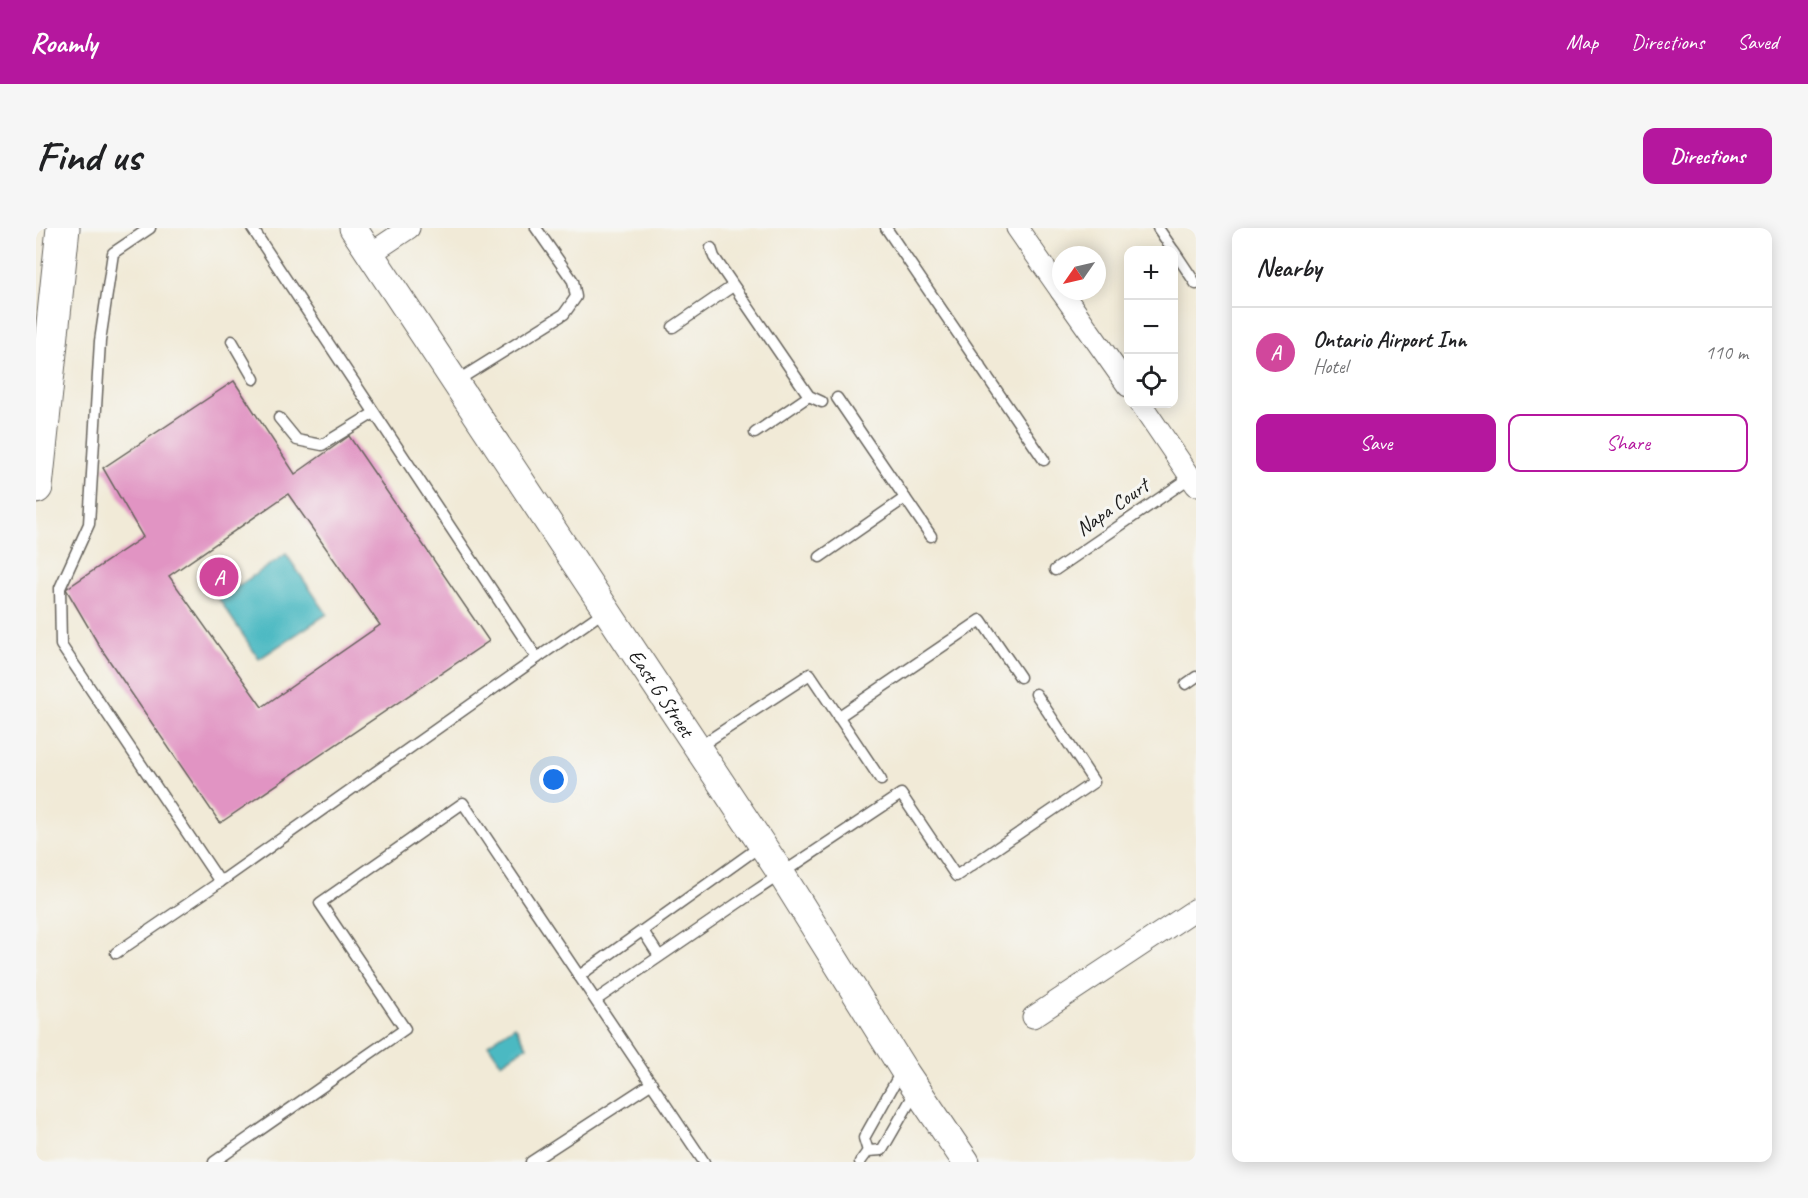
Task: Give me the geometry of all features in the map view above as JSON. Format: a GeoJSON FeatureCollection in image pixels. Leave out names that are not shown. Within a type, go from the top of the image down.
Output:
{"type":"FeatureCollection","features":[{"type":"Feature","properties":{"kind":"highway"},"geometry":{"type":"LineString","coordinates":[[36,487],[63,228]]}},
{"type":"Feature","properties":{"kind":"street","name":"East G Street"},"geometry":{"type":"LineString","coordinates":[[353,228],[782,874],[910,1079],[966,1162]]}},
{"type":"Feature","properties":{"kind":"street"},"geometry":{"type":"LineString","coordinates":[[370,254],[409,228]]}},
{"type":"Feature","properties":{"kind":"street"},"geometry":{"type":"LineString","coordinates":[[1017,228],[1052,278]]}},
{"type":"Feature","properties":{"kind":"street"},"geometry":{"type":"LineString","coordinates":[[1067,300],[1124,380]]}},
{"type":"Feature","properties":{"kind":"street"},"geometry":{"type":"LineString","coordinates":[[1144,408],[1193,481]]}},
{"type":"Feature","properties":{"kind":"street"},"geometry":{"type":"LineString","coordinates":[[1034,1017],[1196,909]]}},
{"type":"Feature","properties":{"kind":"lane"},"geometry":{"type":"LineString","coordinates":[[150,228],[113,253],[100,341],[89,524],[60,588],[62,645],[220,882]]}},
{"type":"Feature","properties":{"kind":"lane"},"geometry":{"type":"LineString","coordinates":[[252,228],[537,658]]}},
{"type":"Feature","properties":{"kind":"lane"},"geometry":{"type":"LineString","coordinates":[[455,382],[564,314],[576,297],[573,281],[536,228]]}},
{"type":"Feature","properties":{"kind":"lane"},"geometry":{"type":"LineString","coordinates":[[886,228],[1044,460]]}},
{"type":"Feature","properties":{"kind":"lane"},"geometry":{"type":"LineString","coordinates":[[1158,228],[1170,246]]}},
{"type":"Feature","properties":{"kind":"lane"},"geometry":{"type":"LineString","coordinates":[[711,248],[714,257],[733,286],[809,396],[822,402]]}},
{"type":"Feature","properties":{"kind":"lane"},"geometry":{"type":"LineString","coordinates":[[1178,258],[1196,284]]}},
{"type":"Feature","properties":{"kind":"lane"},"geometry":{"type":"LineString","coordinates":[[673,327],[733,286]]}},
{"type":"Feature","properties":{"kind":"lane"},"geometry":{"type":"LineString","coordinates":[[232,341],[254,379]]}},
{"type":"Feature","properties":{"kind":"lane"},"geometry":{"type":"LineString","coordinates":[[755,434],[809,396]]}},
{"type":"Feature","properties":{"kind":"lane"},"geometry":{"type":"LineString","coordinates":[[837,398],[931,536]]}},
{"type":"Feature","properties":{"kind":"lane"},"geometry":{"type":"LineString","coordinates":[[279,418],[297,440],[322,445],[374,412]]}},
{"type":"Feature","properties":{"kind":"lane","name":"Napa Court"},"geometry":{"type":"LineString","coordinates":[[1055,570],[1193,481]]}},
{"type":"Feature","properties":{"kind":"lane"},"geometry":{"type":"LineString","coordinates":[[820,556],[905,498]]}},
{"type":"Feature","properties":{"kind":"lane"},"geometry":{"type":"LineString","coordinates":[[116,953],[606,610]]}},
{"type":"Feature","properties":{"kind":"lane"},"geometry":{"type":"LineString","coordinates":[[838,717],[981,620],[1020,677]]}},
{"type":"Feature","properties":{"kind":"lane"},"geometry":{"type":"LineString","coordinates":[[697,749],[810,674],[881,780]]}},
{"type":"Feature","properties":{"kind":"lane"},"geometry":{"type":"LineString","coordinates":[[1186,684],[1196,677]]}},
{"type":"Feature","properties":{"kind":"lane"},"geometry":{"type":"LineString","coordinates":[[596,1000],[901,794],[956,876],[1094,782],[1036,694]]}},
{"type":"Feature","properties":{"kind":"lane"},"geometry":{"type":"LineString","coordinates":[[214,1162],[405,1029],[320,903],[463,803],[704,1162]]}},
{"type":"Feature","properties":{"kind":"lane"},"geometry":{"type":"LineString","coordinates":[[579,976],[762,845]]}},
{"type":"Feature","properties":{"kind":"lane"},"geometry":{"type":"LineString","coordinates":[[643,931],[660,956]]}},
{"type":"Feature","properties":{"kind":"lane"},"geometry":{"type":"LineString","coordinates":[[868,1151],[864,1138],[910,1079]]}},
{"type":"Feature","properties":{"kind":"lane"},"geometry":{"type":"LineString","coordinates":[[860,1162],[868,1151],[882,1149],[910,1079]]}},
{"type":"Feature","properties":{"kind":"lane"},"geometry":{"type":"LineString","coordinates":[[531,1162],[652,1083]]}},
{"type":"Feature","properties":{"kind":"water"},"geometry":{"type":"Polygon","coordinates":[[[286,554],[327,614],[259,659],[219,599],[286,554]]]}},
{"type":"Feature","properties":{"kind":"water"},"geometry":{"type":"Polygon","coordinates":[[[515,1026],[527,1046],[501,1063],[488,1044],[515,1026]]]}},
{"type":"Feature","properties":{"kind":"building"},"geometry":{"type":"Polygon","coordinates":[[[234,381],[295,474],[349,436],[489,641],[220,823],[100,647],[66,589],[143,537],[103,468],[234,381]],[[288,494],[169,576],[262,707],[380,625],[288,494]]]}},
{"type":"Feature","properties":{"kind":"place","name":"Ontario Airport Inn"},"geometry":{"type":"Point","coordinates":[219,577]}}]}
